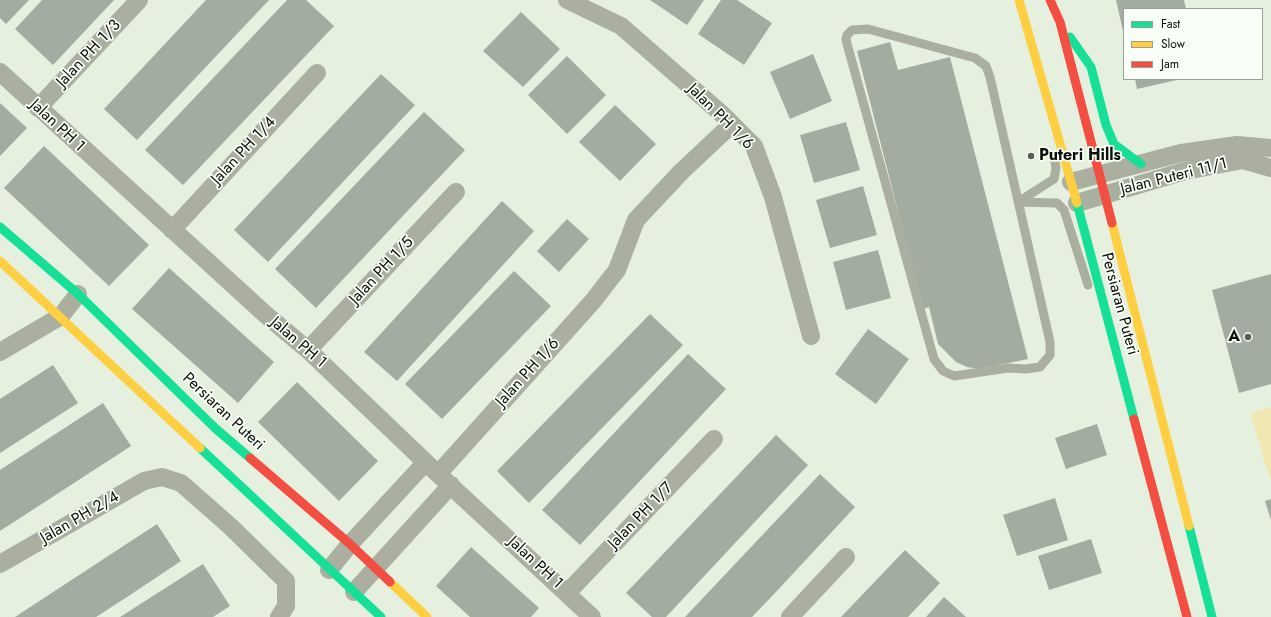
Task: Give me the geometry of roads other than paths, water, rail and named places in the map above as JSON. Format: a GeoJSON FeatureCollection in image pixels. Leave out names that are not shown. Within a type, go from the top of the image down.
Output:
{"type":"FeatureCollection","features":[{"type":"Feature","properties":{"kind":"main road","name":"Persiaran Puteri"},"geometry":{"type":"LineString","coordinates":[[1019,0],[1077,203],[1187,617]]}},
{"type":"Feature","properties":{"kind":"main road","name":"Persiaran Puteri"},"geometry":{"type":"LineString","coordinates":[[1050,0],[1060,22],[1100,174],[1212,617]]}},
{"type":"Feature","properties":{"kind":"main road"},"geometry":{"type":"LineString","coordinates":[[1060,22],[1090,67],[1106,125],[1114,144],[1140,164]]}},
{"type":"Feature","properties":{"kind":"main road","name":"Persiaran Puteri"},"geometry":{"type":"LineString","coordinates":[[0,227],[78,294],[215,428],[350,544],[427,617]]}},
{"type":"Feature","properties":{"kind":"main road"},"geometry":{"type":"LineString","coordinates":[[0,261],[61,316],[329,570],[381,617]]}},
{"type":"Feature","properties":{"kind":"street","name":"Jalan PH 1/3"},"geometry":{"type":"LineString","coordinates":[[38,108],[139,0]]}},
{"type":"Feature","properties":{"kind":"street","name":"Jalan PH 1/6"},"geometry":{"type":"LineString","coordinates":[[567,0],[621,26],[732,124],[754,146],[773,197],[811,336]]}},
{"type":"Feature","properties":{"kind":"street","name":"Jalan PH 1"},"geometry":{"type":"LineString","coordinates":[[0,72],[265,314],[308,350],[438,474],[592,617]]}},
{"type":"Feature","properties":{"kind":"street","name":"Jalan PH 1/4"},"geometry":{"type":"LineString","coordinates":[[172,230],[317,73]]}},
{"type":"Feature","properties":{"kind":"street","name":"Jalan PH 1/6"},"geometry":{"type":"LineString","coordinates":[[438,474],[593,301],[617,270],[636,220],[681,172],[732,124]]}},
{"type":"Feature","properties":{"kind":"street","name":"Jalan Puteri 11/1"},"geometry":{"type":"LineString","coordinates":[[1071,182],[1181,153],[1237,145],[1271,148]]}},
{"type":"Feature","properties":{"kind":"street","name":"Jalan Puteri 11/1"},"geometry":{"type":"LineString","coordinates":[[1077,203],[1185,172],[1243,160],[1271,168]]}},
{"type":"Feature","properties":{"kind":"street","name":"Jalan PH 1/5"},"geometry":{"type":"LineString","coordinates":[[308,350],[456,192]]}},
{"type":"Feature","properties":{"kind":"street"},"geometry":{"type":"LineString","coordinates":[[0,352],[61,316],[78,294]]}},
{"type":"Feature","properties":{"kind":"street","name":"Jalan PH 1/7"},"geometry":{"type":"LineString","coordinates":[[567,593],[714,438]]}},
{"type":"Feature","properties":{"kind":"street"},"geometry":{"type":"LineString","coordinates":[[329,570],[350,544],[438,474]]}},
{"type":"Feature","properties":{"kind":"street"},"geometry":{"type":"LineString","coordinates":[[354,592],[375,568],[438,474]]}},
{"type":"Feature","properties":{"kind":"street","name":"Jalan PH 2/4"},"geometry":{"type":"LineString","coordinates":[[0,564],[144,481],[162,477],[181,483],[231,527],[286,581],[282,611]]}},
{"type":"Feature","properties":{"kind":"street"},"geometry":{"type":"LineString","coordinates":[[790,617],[846,556]]}},
{"type":"Feature","properties":{"kind":"lane"},"geometry":{"type":"LineString","coordinates":[[868,29],[975,58],[986,66],[990,77],[1018,202],[1050,342],[1050,355],[1040,367],[1026,369],[1008,368],[954,376],[943,371],[934,359],[929,344],[846,40],[847,35],[852,30],[868,29]]}},
{"type":"Feature","properties":{"kind":"lane"},"geometry":{"type":"LineString","coordinates":[[1018,202],[1054,180],[1056,168],[1044,86]]}},
{"type":"Feature","properties":{"kind":"lane"},"geometry":{"type":"LineString","coordinates":[[1018,202],[1057,203],[1064,210],[1089,288],[1110,329]]}},
{"type":"Feature","properties":{"kind":"place","name":"Puteri Hills"},"geometry":{"type":"Point","coordinates":[1031,156]}},
{"type":"Feature","properties":{"kind":"place","name":"A"},"geometry":{"type":"Point","coordinates":[1248,337]}}]}
